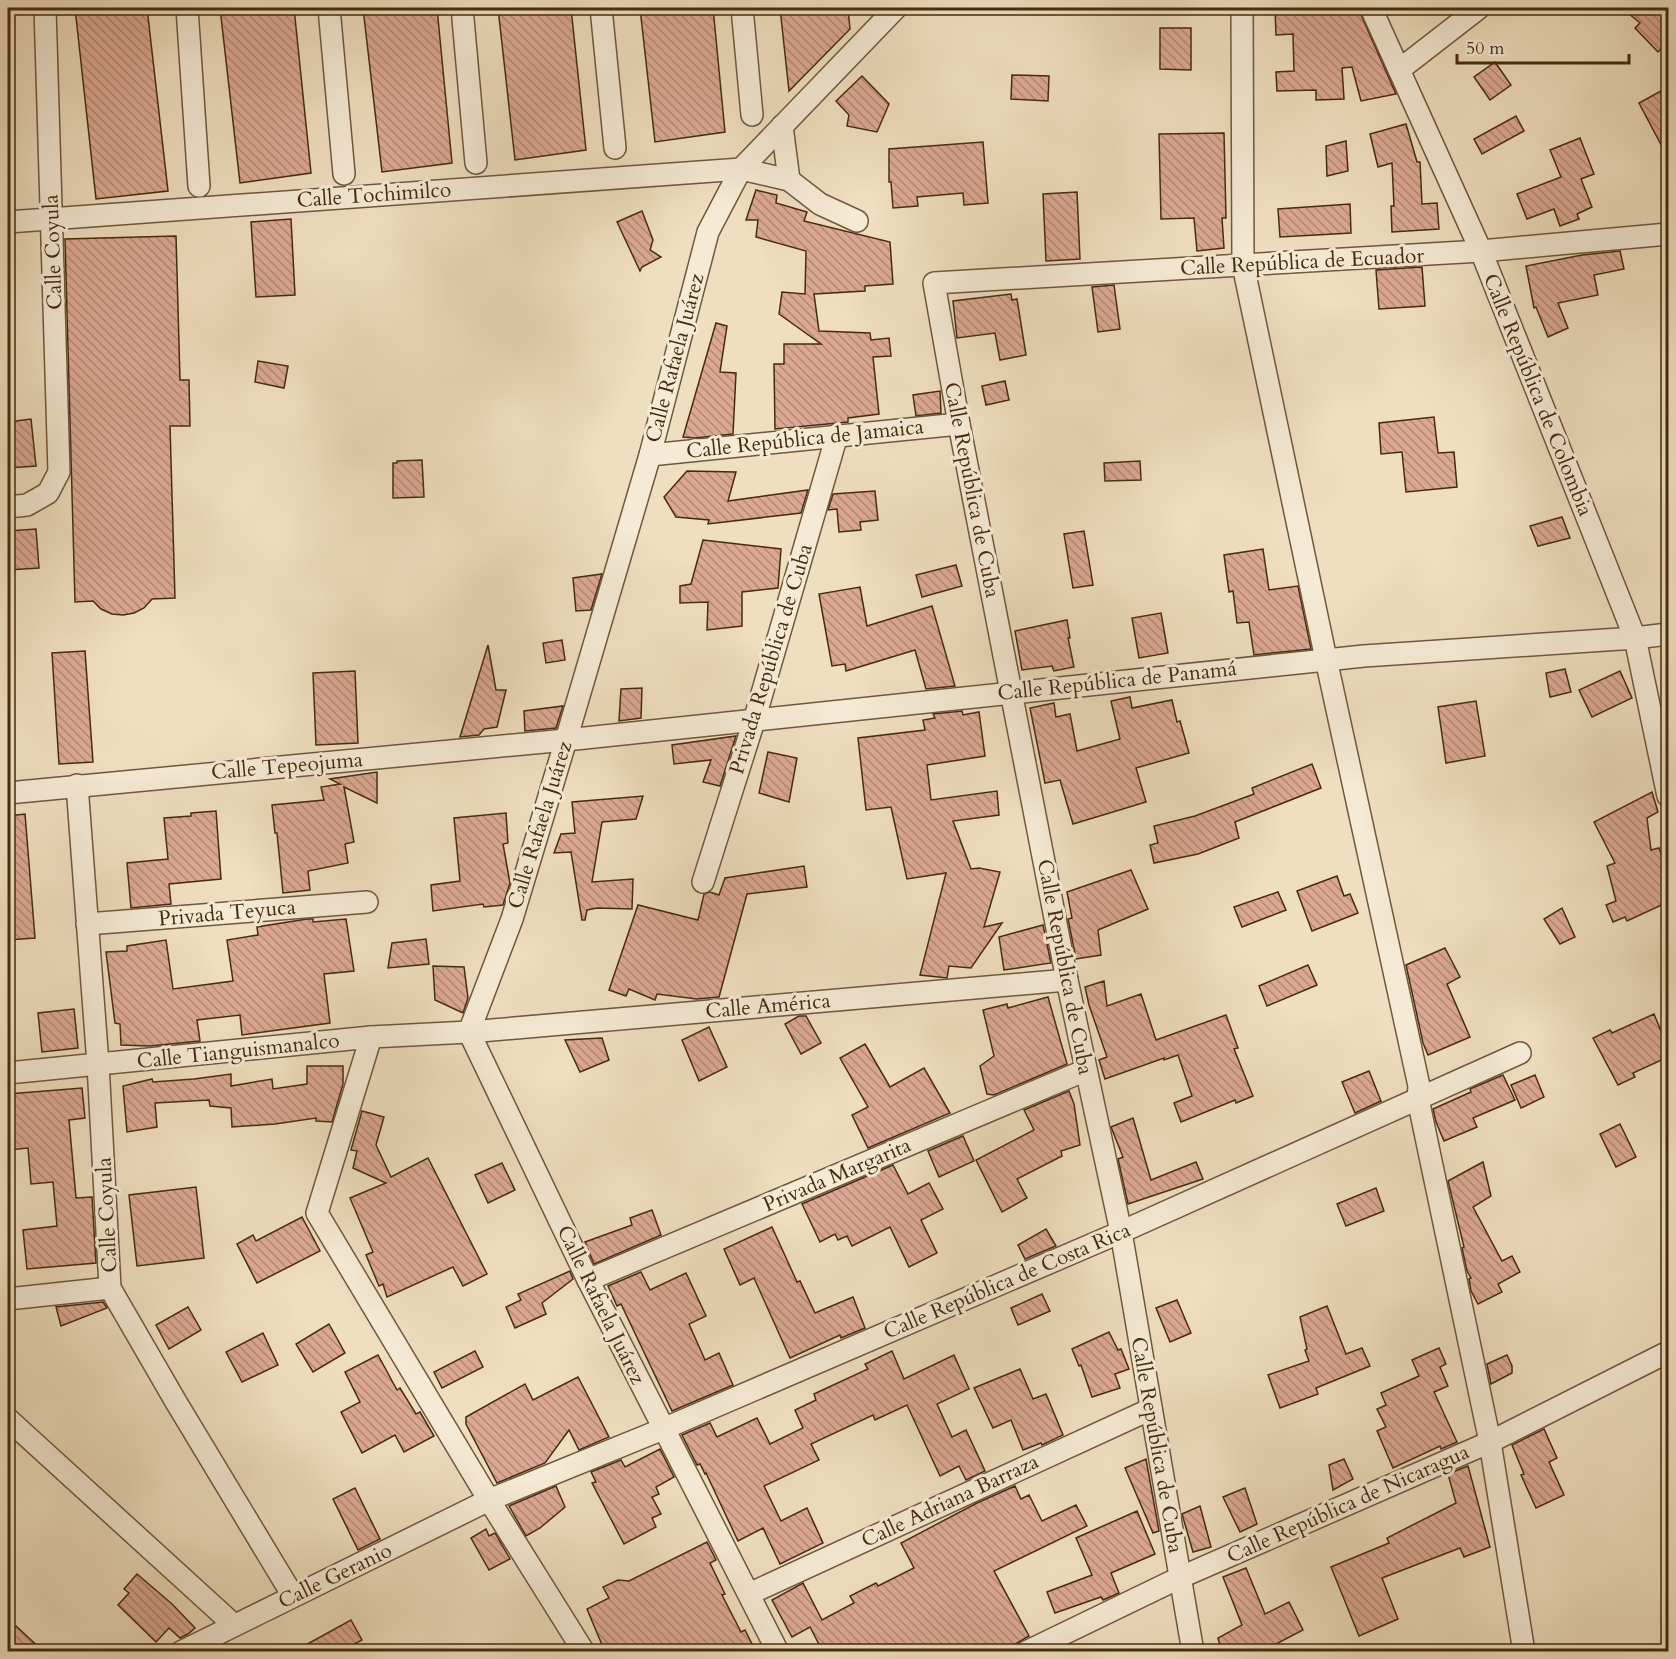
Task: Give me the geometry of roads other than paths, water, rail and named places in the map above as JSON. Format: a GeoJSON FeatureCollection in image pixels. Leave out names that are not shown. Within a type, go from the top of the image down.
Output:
{"type":"FeatureCollection","features":[{"type":"Feature","properties":{"kind":"street","name":"Calle Coyula"},"geometry":{"type":"LineString","coordinates":[[8,507],[27,505],[48,493],[59,472],[45,8]]}},
{"type":"Feature","properties":{"kind":"street"},"geometry":{"type":"LineString","coordinates":[[187,8],[199,186]]}},
{"type":"Feature","properties":{"kind":"street"},"geometry":{"type":"LineString","coordinates":[[329,8],[344,174]]}},
{"type":"Feature","properties":{"kind":"street"},"geometry":{"type":"LineString","coordinates":[[462,8],[476,163]]}},
{"type":"Feature","properties":{"kind":"street"},"geometry":{"type":"LineString","coordinates":[[601,8],[615,148]]}},
{"type":"Feature","properties":{"kind":"street"},"geometry":{"type":"LineString","coordinates":[[742,8],[752,115]]}},
{"type":"Feature","properties":{"kind":"street","name":"Calle Rafaela Juárez"},"geometry":{"type":"LineString","coordinates":[[778,1652],[588,1280],[469,1032],[512,919],[566,740],[650,455],[708,232],[741,169],[896,8]]}},
{"type":"Feature","properties":{"kind":"street"},"geometry":{"type":"LineString","coordinates":[[1242,8],[1243,265],[1417,1075],[1418,1100],[1490,1442],[1524,1652]]}},
{"type":"Feature","properties":{"kind":"street","name":"Calle República de Colombia"},"geometry":{"type":"LineString","coordinates":[[1371,8],[1481,251],[1635,638],[1668,796]]}},
{"type":"Feature","properties":{"kind":"street"},"geometry":{"type":"LineString","coordinates":[[1399,70],[1479,8]]}},
{"type":"Feature","properties":{"kind":"street"},"geometry":{"type":"LineString","coordinates":[[782,126],[789,180],[820,204],[857,221]]}},
{"type":"Feature","properties":{"kind":"street","name":"Calle Tochimilco"},"geometry":{"type":"LineString","coordinates":[[8,222],[741,169],[789,180]]}},
{"type":"Feature","properties":{"kind":"street","name":"Calle República de Ecuador"},"geometry":{"type":"LineString","coordinates":[[934,284],[1481,251],[1668,234]]}},
{"type":"Feature","properties":{"kind":"street","name":"Calle República de Cuba"},"geometry":{"type":"LineString","coordinates":[[934,284],[1066,980],[1121,1232],[1193,1652]]}},
{"type":"Feature","properties":{"kind":"street","name":"Calle República de Jamaica"},"geometry":{"type":"LineString","coordinates":[[650,455],[959,424]]}},
{"type":"Feature","properties":{"kind":"street","name":"Privada República de Cuba"},"geometry":{"type":"LineString","coordinates":[[703,882],[754,721],[837,435]]}},
{"type":"Feature","properties":{"kind":"street","name":"Calle República de Panamá"},"geometry":{"type":"LineString","coordinates":[[566,740],[1326,659],[1668,634]]}},
{"type":"Feature","properties":{"kind":"street","name":"Calle Tepeojuma"},"geometry":{"type":"LineString","coordinates":[[8,793],[566,740]]}},
{"type":"Feature","properties":{"kind":"street","name":"Calle Coyula"},"geometry":{"type":"LineString","coordinates":[[77,785],[98,1065],[110,1288],[293,1596]]}},
{"type":"Feature","properties":{"kind":"street","name":"Privada Teyuca"},"geometry":{"type":"LineString","coordinates":[[87,924],[367,902]]}},
{"type":"Feature","properties":{"kind":"street","name":"Calle América"},"geometry":{"type":"LineString","coordinates":[[469,1032],[1066,980]]}},
{"type":"Feature","properties":{"kind":"street","name":"Calle Tianguismanalco"},"geometry":{"type":"LineString","coordinates":[[8,1073],[371,1037],[469,1032]]}},
{"type":"Feature","properties":{"kind":"street"},"geometry":{"type":"LineString","coordinates":[[371,1037],[317,1213],[489,1500],[584,1652]]}},
{"type":"Feature","properties":{"kind":"street","name":"Calle República de Costa Rica"},"geometry":{"type":"LineString","coordinates":[[489,1500],[663,1429],[1121,1232],[1520,1053]]}},
{"type":"Feature","properties":{"kind":"street","name":"Privada Margarita"},"geometry":{"type":"LineString","coordinates":[[588,1280],[1086,1070]]}},
{"type":"Feature","properties":{"kind":"street"},"geometry":{"type":"LineString","coordinates":[[8,1299],[110,1288]]}},
{"type":"Feature","properties":{"kind":"street","name":"Calle República de Nicaragua"},"geometry":{"type":"LineString","coordinates":[[1026,1652],[1179,1578],[1490,1442],[1668,1352]]}},
{"type":"Feature","properties":{"kind":"street","name":"Calle Adriana Barraza"},"geometry":{"type":"LineString","coordinates":[[748,1594],[1150,1409]]}},
{"type":"Feature","properties":{"kind":"street"},"geometry":{"type":"LineString","coordinates":[[8,1419],[234,1625]]}},
{"type":"Feature","properties":{"kind":"street","name":"Calle Geranio"},"geometry":{"type":"LineString","coordinates":[[181,1652],[489,1500]]}}]}
